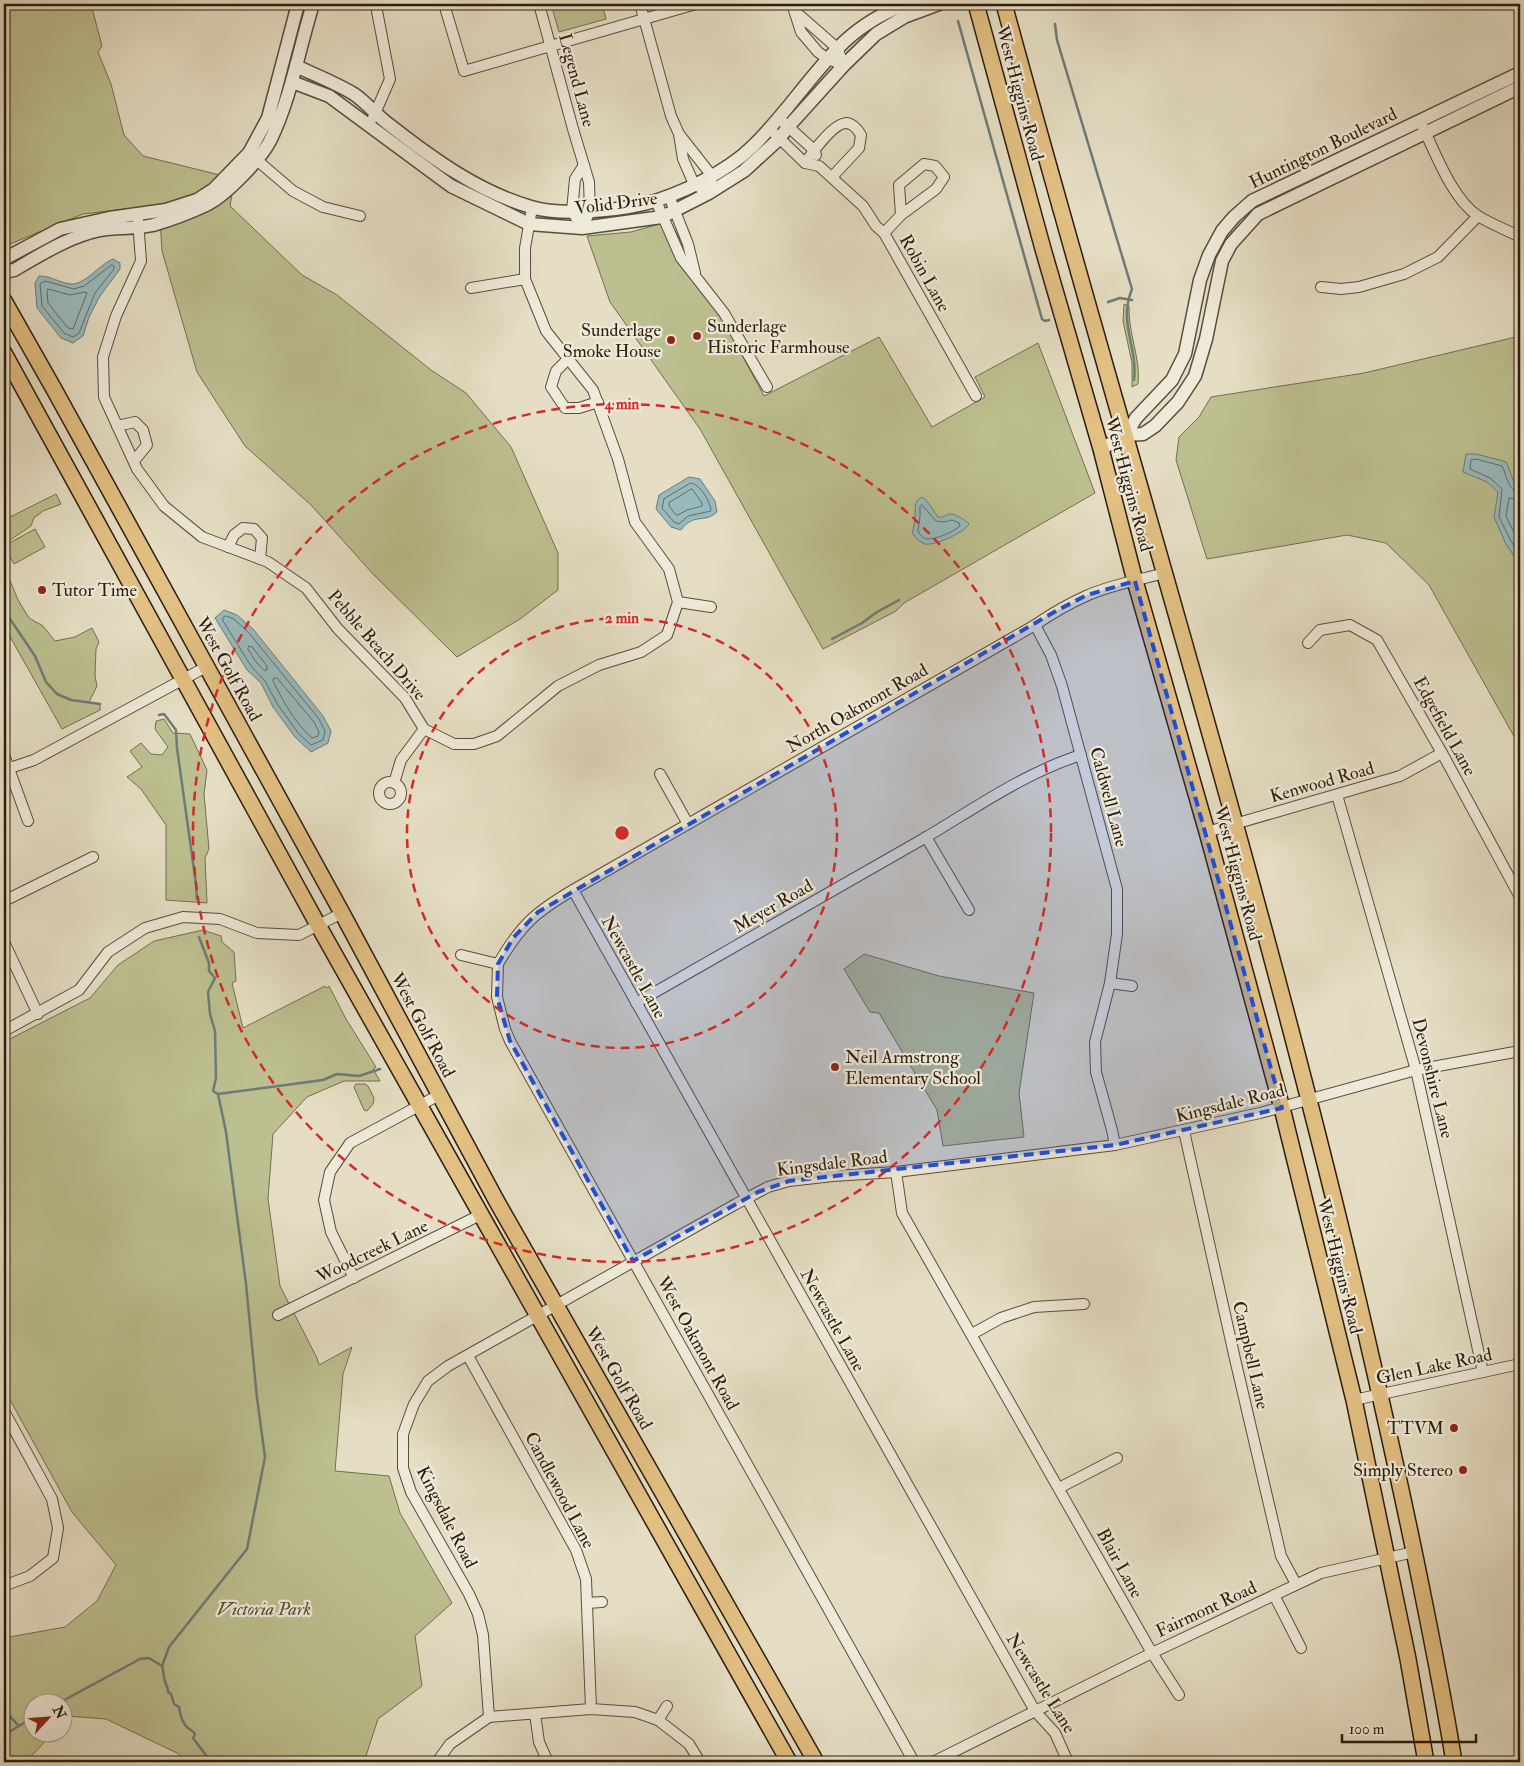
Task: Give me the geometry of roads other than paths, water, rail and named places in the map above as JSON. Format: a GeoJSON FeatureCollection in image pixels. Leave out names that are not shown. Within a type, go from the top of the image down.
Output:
{"type":"FeatureCollection","features":[{"type":"Feature","properties":{"kind":"main road","name":"West Higgins Road"},"geometry":{"type":"LineString","coordinates":[[976,4],[1046,259],[1101,449],[1135,581],[1207,832],[1282,1108],[1354,1400],[1408,1659],[1426,1762]]}},
{"type":"Feature","properties":{"kind":"main road","name":"West Higgins Road"},"geometry":{"type":"LineString","coordinates":[[1004,4],[1165,573],[1310,1100],[1381,1394],[1437,1665],[1454,1762]]}},
{"type":"Feature","properties":{"kind":"main road","name":"West Golf Road"},"geometry":{"type":"LineString","coordinates":[[4,301],[342,913],[439,1095],[556,1306],[816,1762]]}},
{"type":"Feature","properties":{"kind":"main road"},"geometry":{"type":"LineString","coordinates":[[4,353],[318,925],[790,1762]]}},
{"type":"Feature","properties":{"kind":"street"},"geometry":{"type":"LineString","coordinates":[[4,259],[60,229],[109,218],[166,210],[197,200],[214,189],[253,157],[268,118],[298,4]]}},
{"type":"Feature","properties":{"kind":"street"},"geometry":{"type":"LineString","coordinates":[[4,272],[14,270],[69,239],[101,230],[140,228],[162,222],[208,204],[269,142],[292,82],[302,39],[313,4]]}},
{"type":"Feature","properties":{"kind":"street"},"geometry":{"type":"LineString","coordinates":[[373,119],[390,79],[377,4]]}},
{"type":"Feature","properties":{"kind":"street"},"geometry":{"type":"LineString","coordinates":[[444,4],[464,72],[696,4]]}},
{"type":"Feature","properties":{"kind":"street","name":"Legend Lane"},"geometry":{"type":"LineString","coordinates":[[539,4],[589,182],[590,211],[582,228]]}},
{"type":"Feature","properties":{"kind":"street"},"geometry":{"type":"LineString","coordinates":[[640,4],[667,104],[679,134],[683,159],[694,184],[709,193],[712,176],[679,134]]}},
{"type":"Feature","properties":{"kind":"street","name":"Volid Drive"},"geometry":{"type":"LineString","coordinates":[[296,66],[355,95],[373,119],[451,186],[529,224],[582,228],[662,217],[709,193],[744,171],[779,139],[784,123],[837,48],[866,24],[906,4]]}},
{"type":"Feature","properties":{"kind":"street","name":"Volid Drive"},"geometry":{"type":"LineString","coordinates":[[292,82],[330,96],[373,119],[454,172],[492,192],[532,208],[554,211],[626,209],[669,196],[712,176],[740,159],[770,130],[784,123],[876,34],[904,17],[939,4]]}},
{"type":"Feature","properties":{"kind":"street"},"geometry":{"type":"LineString","coordinates":[[794,8],[837,48],[844,65]]}},
{"type":"Feature","properties":{"kind":"street"},"geometry":{"type":"LineString","coordinates":[[794,8],[801,32],[818,52],[828,59],[844,65]]}},
{"type":"Feature","properties":{"kind":"street","name":"Huntington Boulevard"},"geometry":{"type":"LineString","coordinates":[[1101,449],[1126,435],[1143,434],[1155,426],[1178,402],[1195,376],[1206,339],[1222,261],[1231,244],[1258,214],[1520,73]]}},
{"type":"Feature","properties":{"kind":"street","name":"Huntington Boulevard"},"geometry":{"type":"LineString","coordinates":[[1126,435],[1136,418],[1172,380],[1184,354],[1200,280],[1209,255],[1222,232],[1234,217],[1252,201],[1423,126],[1520,87]]}},
{"type":"Feature","properties":{"kind":"street"},"geometry":{"type":"LineString","coordinates":[[784,123],[814,150],[819,166]]}},
{"type":"Feature","properties":{"kind":"street"},"geometry":{"type":"LineString","coordinates":[[770,130],[805,163],[814,150],[838,126],[847,123],[855,126],[861,136],[859,148],[832,177]]}},
{"type":"Feature","properties":{"kind":"street"},"geometry":{"type":"LineString","coordinates":[[1423,126],[1443,170],[1459,196],[1478,216],[1520,237]]}},
{"type":"Feature","properties":{"kind":"street"},"geometry":{"type":"LineString","coordinates":[[253,157],[293,191],[322,207],[360,216]]}},
{"type":"Feature","properties":{"kind":"street","name":"Robin Lane"},"geometry":{"type":"LineString","coordinates":[[805,163],[819,166],[832,177],[863,206],[876,226],[884,233],[976,396]]}},
{"type":"Feature","properties":{"kind":"street"},"geometry":{"type":"LineString","coordinates":[[884,233],[901,215],[936,189],[944,177],[935,166],[924,164],[899,185],[901,215]]}},
{"type":"Feature","properties":{"kind":"street"},"geometry":{"type":"LineString","coordinates":[[582,228],[572,211],[575,178],[584,166]]}},
{"type":"Feature","properties":{"kind":"street"},"geometry":{"type":"LineString","coordinates":[[669,196],[688,244],[696,276]]}},
{"type":"Feature","properties":{"kind":"street"},"geometry":{"type":"LineString","coordinates":[[656,201],[681,258],[724,313],[767,387]]}},
{"type":"Feature","properties":{"kind":"street"},"geometry":{"type":"LineString","coordinates":[[532,208],[525,248],[525,279],[546,331],[593,390],[618,459],[635,522],[669,568],[678,602],[711,608]]}},
{"type":"Feature","properties":{"kind":"street","name":"Pebble Beach Drive"},"geometry":{"type":"LineString","coordinates":[[137,214],[140,228],[141,261],[116,316],[103,357],[104,397],[137,469],[164,506],[202,537],[268,562],[306,588],[338,629],[405,698],[424,729],[454,744],[474,744],[496,736],[558,686],[599,665],[641,652],[666,635],[678,602]]}},
{"type":"Feature","properties":{"kind":"street"},"geometry":{"type":"LineString","coordinates":[[1321,287],[1350,288],[1404,274],[1438,257],[1478,216]]}},
{"type":"Feature","properties":{"kind":"street"},"geometry":{"type":"LineString","coordinates":[[471,288],[525,279]]}},
{"type":"Feature","properties":{"kind":"street"},"geometry":{"type":"LineString","coordinates":[[568,359],[556,371],[551,387],[565,408],[579,408],[598,402]]}},
{"type":"Feature","properties":{"kind":"street"},"geometry":{"type":"LineString","coordinates":[[117,426],[135,422],[142,430],[147,445],[134,461]]}},
{"type":"Feature","properties":{"kind":"street"},"geometry":{"type":"LineString","coordinates":[[228,547],[234,535],[243,528],[254,529],[262,538],[260,559]]}},
{"type":"Feature","properties":{"kind":"street","name":"North Oakmont Road"},"geometry":{"type":"LineString","coordinates":[[498,964],[513,938],[532,917],[573,890],[1035,625],[1056,611],[1087,595],[1165,573]]}},
{"type":"Feature","properties":{"kind":"street","name":"Caldwell Lane"},"geometry":{"type":"LineString","coordinates":[[1035,625],[1051,655],[1062,686],[1117,889],[1117,934],[1110,983],[1095,1042],[1096,1072],[1115,1145]]}},
{"type":"Feature","properties":{"kind":"street","name":"Edgefield Lane"},"geometry":{"type":"LineString","coordinates":[[1308,642],[1320,630],[1350,625],[1377,640],[1442,753],[1520,898]]}},
{"type":"Feature","properties":{"kind":"street"},"geometry":{"type":"LineString","coordinates":[[6,769],[34,760],[206,667]]}},
{"type":"Feature","properties":{"kind":"street"},"geometry":{"type":"LineString","coordinates":[[394,783],[401,760],[424,729]]}},
{"type":"Feature","properties":{"kind":"street","name":"Kenwood Road"},"geometry":{"type":"LineString","coordinates":[[1207,832],[1400,776],[1442,753]]}},
{"type":"Feature","properties":{"kind":"street"},"geometry":{"type":"LineString","coordinates":[[4,755],[6,769],[28,821]]}},
{"type":"Feature","properties":{"kind":"street","name":"Meyer Road"},"geometry":{"type":"LineString","coordinates":[[636,1003],[1016,784],[1057,763],[1080,755]]}},
{"type":"Feature","properties":{"kind":"street"},"geometry":{"type":"LineString","coordinates":[[660,774],[688,824]]}},
{"type":"Feature","properties":{"kind":"street","name":"Devonshire Lane"},"geometry":{"type":"LineString","coordinates":[[1337,795],[1416,1070],[1483,1372]]}},
{"type":"Feature","properties":{"kind":"street"},"geometry":{"type":"LineString","coordinates":[[926,837],[969,910]]}},
{"type":"Feature","properties":{"kind":"street"},"geometry":{"type":"LineString","coordinates":[[4,901],[93,857]]}},
{"type":"Feature","properties":{"kind":"street","name":"Newcastle Lane"},"geometry":{"type":"LineString","coordinates":[[573,890],[1035,1711],[1055,1733],[1068,1762]]}},
{"type":"Feature","properties":{"kind":"street"},"geometry":{"type":"LineString","coordinates":[[4,1031],[79,990],[108,952],[145,928],[183,917],[220,919],[257,934],[299,935],[342,913]]}},
{"type":"Feature","properties":{"kind":"street"},"geometry":{"type":"LineString","coordinates":[[4,942],[38,1014]]}},
{"type":"Feature","properties":{"kind":"street"},"geometry":{"type":"LineString","coordinates":[[461,955],[498,964]]}},
{"type":"Feature","properties":{"kind":"street","name":"West Oakmont Road"},"geometry":{"type":"LineString","coordinates":[[498,964],[497,998],[505,1029],[510,1040],[914,1762]]}},
{"type":"Feature","properties":{"kind":"street"},"geometry":{"type":"LineString","coordinates":[[1110,983],[1132,986]]}},
{"type":"Feature","properties":{"kind":"street","name":"Kingsdale Road"},"geometry":{"type":"LineString","coordinates":[[489,1718],[483,1636],[478,1614],[411,1492],[403,1468],[403,1434],[414,1404],[428,1381],[448,1366],[768,1187],[789,1181],[896,1172],[1115,1145],[1282,1108],[1416,1070],[1520,1051]]}},
{"type":"Feature","properties":{"kind":"street"},"geometry":{"type":"LineString","coordinates":[[354,1278],[331,1232],[324,1200],[330,1172],[350,1143],[439,1095]]}},
{"type":"Feature","properties":{"kind":"street","name":"Campbell Lane"},"geometry":{"type":"LineString","coordinates":[[1184,1131],[1281,1556],[1296,1584]]}},
{"type":"Feature","properties":{"kind":"street","name":"Blair Lane"},"geometry":{"type":"LineString","coordinates":[[896,1172],[902,1213],[1152,1653]]}},
{"type":"Feature","properties":{"kind":"street","name":"Woodcreek Lane"},"geometry":{"type":"LineString","coordinates":[[278,1315],[480,1215]]}},
{"type":"Feature","properties":{"kind":"street"},"geometry":{"type":"LineString","coordinates":[[972,1334],[1001,1318],[1034,1307],[1084,1304]]}},
{"type":"Feature","properties":{"kind":"street","name":"Candlewood Lane"},"geometry":{"type":"LineString","coordinates":[[468,1356],[576,1550],[586,1579],[591,1709]]}},
{"type":"Feature","properties":{"kind":"street","name":"Glen Lake Road"},"geometry":{"type":"LineString","coordinates":[[1354,1400],[1520,1364]]}},
{"type":"Feature","properties":{"kind":"street"},"geometry":{"type":"LineString","coordinates":[[4,1411],[52,1499],[58,1528],[53,1558],[30,1576],[6,1585],[4,1584]]}},
{"type":"Feature","properties":{"kind":"street"},"geometry":{"type":"LineString","coordinates":[[1059,1488],[1117,1458]]}},
{"type":"Feature","properties":{"kind":"street","name":"Fairmont Road"},"geometry":{"type":"LineString","coordinates":[[933,1762],[1152,1653],[1321,1573],[1414,1552]]}},
{"type":"Feature","properties":{"kind":"street","name":"Fairmont Road"},"geometry":{"type":"LineString","coordinates":[[1274,1595],[1301,1648]]}},
{"type":"Feature","properties":{"kind":"street"},"geometry":{"type":"LineString","coordinates":[[587,1603],[602,1602]]}},
{"type":"Feature","properties":{"kind":"street","name":"Fairmont Road"},"geometry":{"type":"LineString","coordinates":[[1152,1653],[1179,1695]]}},
{"type":"Feature","properties":{"kind":"street"},"geometry":{"type":"LineString","coordinates":[[658,1720],[667,1706]]}},
{"type":"Feature","properties":{"kind":"street"},"geometry":{"type":"LineString","coordinates":[[437,1762],[450,1744],[489,1718],[591,1709],[634,1712],[658,1720],[689,1744],[700,1762]]}},
{"type":"Feature","properties":{"kind":"street"},"geometry":{"type":"LineString","coordinates":[[536,1714],[537,1734],[548,1762]]}},
{"type":"Feature","properties":{"kind":"water"},"geometry":{"type":"Polygon","coordinates":[[[113,259],[120,263],[120,269],[100,296],[89,317],[83,336],[73,343],[61,338],[37,308],[35,283],[39,276],[71,284],[76,283],[87,278],[113,259]]]}},
{"type":"Feature","properties":{"kind":"water"},"geometry":{"type":"Polygon","coordinates":[[[1466,454],[1476,454],[1496,459],[1506,462],[1508,466],[1513,480],[1520,491],[1520,565],[1506,544],[1494,517],[1498,492],[1487,482],[1463,472],[1466,454]]]}},
{"type":"Feature","properties":{"kind":"water"},"geometry":{"type":"Polygon","coordinates":[[[689,477],[700,479],[715,501],[717,512],[708,517],[690,521],[681,530],[671,527],[656,509],[659,495],[689,477]]]}},
{"type":"Feature","properties":{"kind":"water"},"geometry":{"type":"Polygon","coordinates":[[[922,497],[938,517],[952,514],[969,524],[955,535],[942,541],[929,544],[921,542],[912,533],[915,522],[916,503],[922,497]]]}},
{"type":"Feature","properties":{"kind":"water"},"geometry":{"type":"Polygon","coordinates":[[[224,610],[237,615],[253,629],[323,716],[331,731],[328,743],[311,752],[295,737],[273,707],[261,683],[247,670],[215,618],[224,610]]]}},
{"type":"Feature","properties":{"kind":"waterway"},"geometry":{"type":"LineString","coordinates":[[958,21],[1042,319],[1045,321],[1049,320]]}},
{"type":"Feature","properties":{"kind":"waterway"},"geometry":{"type":"LineString","coordinates":[[1055,24],[1057,40],[1132,289],[1127,313],[1134,380]]}},
{"type":"Feature","properties":{"kind":"waterway"},"geometry":{"type":"LineString","coordinates":[[1108,302],[1120,298],[1132,300]]}},
{"type":"Feature","properties":{"kind":"waterway"},"geometry":{"type":"LineString","coordinates":[[832,639],[899,600]]}},
{"type":"Feature","properties":{"kind":"waterway"},"geometry":{"type":"LineString","coordinates":[[4,610],[35,656],[46,682],[57,694],[71,700],[100,704]]}},
{"type":"Feature","properties":{"kind":"waterway"},"geometry":{"type":"LineString","coordinates":[[159,715],[164,714],[176,730],[197,899]]}},
{"type":"Feature","properties":{"kind":"waterway"},"geometry":{"type":"LineString","coordinates":[[199,937],[209,963],[209,971],[215,978],[208,992],[210,1014],[215,1031],[216,1078],[213,1091],[218,1094],[226,1132],[246,1284],[257,1398],[265,1457],[247,1549],[169,1647],[162,1666],[168,1692],[171,1694],[174,1704],[179,1707],[185,1724],[195,1733],[193,1738],[211,1762]]}},
{"type":"Feature","properties":{"kind":"waterway"},"geometry":{"type":"LineString","coordinates":[[218,1094],[323,1080],[337,1074],[359,1076],[380,1069]]}},
{"type":"Feature","properties":{"kind":"waterway"},"geometry":{"type":"LineString","coordinates":[[72,1696],[140,1659],[149,1658],[162,1666]]}},
{"type":"Feature","properties":{"kind":"waterway"},"geometry":{"type":"LineString","coordinates":[[4,1710],[19,1726]]}},
{"type":"Feature","properties":{"kind":"waterway"},"geometry":{"type":"LineString","coordinates":[[4,1735],[22,1724]]}},
{"type":"Feature","properties":{"kind":"place","name":"Sunderlage Historic Farmhouse"},"geometry":{"type":"Point","coordinates":[697,336]}},
{"type":"Feature","properties":{"kind":"place","name":"Sunderlage Smoke House"},"geometry":{"type":"Point","coordinates":[671,340]}},
{"type":"Feature","properties":{"kind":"place","name":"Tutor Time"},"geometry":{"type":"Point","coordinates":[42,590]}},
{"type":"Feature","properties":{"kind":"place","name":"Neil Armstrong Elementary School"},"geometry":{"type":"Point","coordinates":[835,1067]}},
{"type":"Feature","properties":{"kind":"place","name":"TTVM"},"geometry":{"type":"Point","coordinates":[1454,1428]}},
{"type":"Feature","properties":{"kind":"place","name":"Simply Stereo"},"geometry":{"type":"Point","coordinates":[1463,1470]}},
{"type":"Feature","properties":{"kind":"park label","name":"Victoria Park"},"geometry":{"type":"Point","coordinates":[264,1609]}}]}
